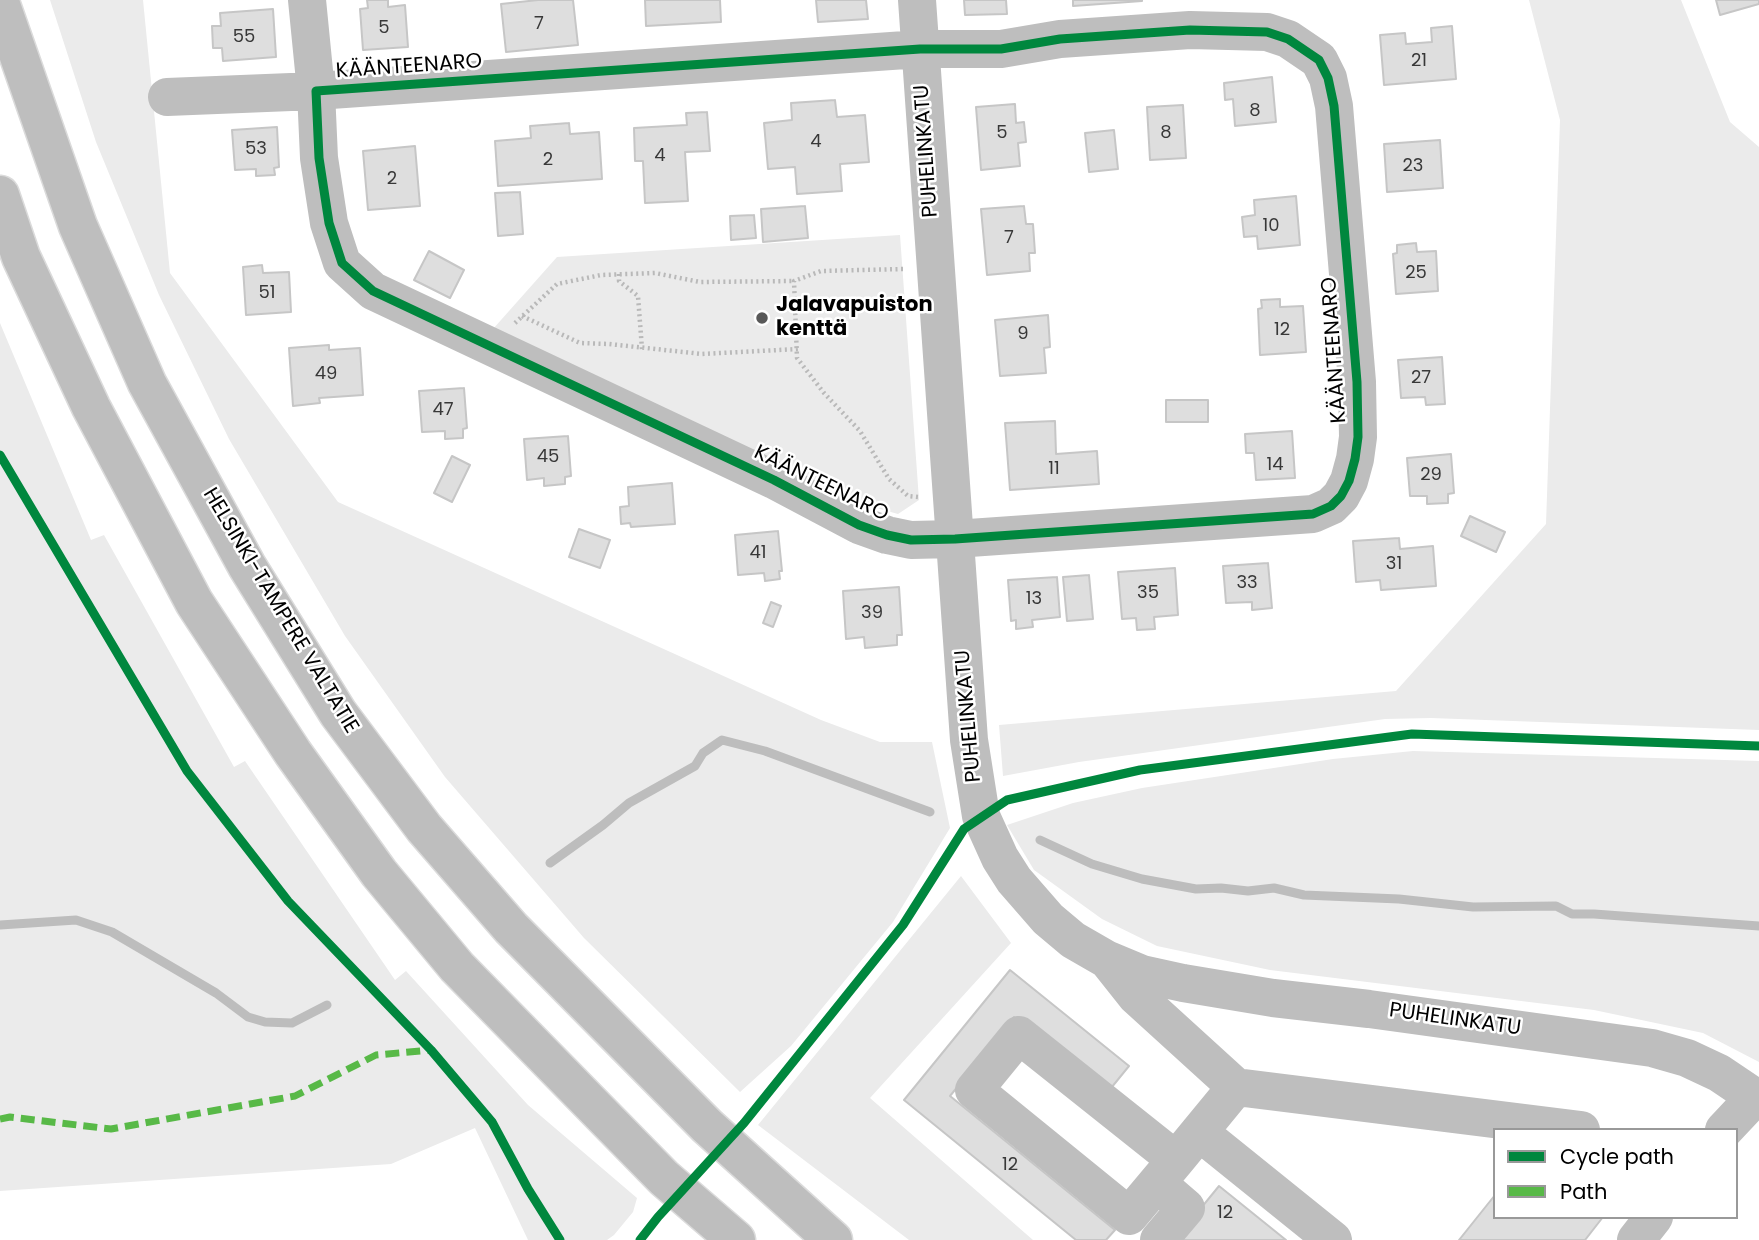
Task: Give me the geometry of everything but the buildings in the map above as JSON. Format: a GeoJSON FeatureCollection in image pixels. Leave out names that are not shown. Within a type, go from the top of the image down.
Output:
{"type":"FeatureCollection","features":[{"type":"Feature","properties":{"kind":"main road","name":"KÄÄNTEENARO"},"geometry":{"type":"LineString","coordinates":[[307,0],[319,158],[327,210],[342,263],[373,291],[774,480],[859,525],[887,536],[911,540],[955,540],[1313,514],[1331,506],[1341,496],[1349,481],[1357,437],[1357,382],[1334,106],[1328,78],[1319,60],[1288,39],[1267,32],[1245,30],[1124,33],[1060,39],[1001,49],[920,48],[316,91]]}},
{"type":"Feature","properties":{"kind":"main road","name":"PUHELINKATU"},"geometry":{"type":"LineString","coordinates":[[917,0],[969,740],[981,816],[1000,858],[1034,904],[1073,940],[1106,959],[1142,974],[1183,983],[1652,1048],[1687,1058],[1709,1068],[1757,1098]]}},
{"type":"Feature","properties":{"kind":"main road","name":"HELSINKI-TAMPERE VALTATIE"},"geometry":{"type":"LineString","coordinates":[[0,2],[78,226],[147,383],[247,566],[338,713],[424,828],[510,928],[707,1126],[833,1240]]}},
{"type":"Feature","properties":{"kind":"main road"},"geometry":{"type":"LineString","coordinates":[[167,97],[316,91]]}},
{"type":"Feature","properties":{"kind":"main road"},"geometry":{"type":"LineString","coordinates":[[0,195],[21,257],[91,407],[194,602],[293,753],[379,873],[457,967],[664,1178],[736,1240]]}},
{"type":"Feature","properties":{"kind":"main road"},"geometry":{"type":"LineString","coordinates":[[1106,959],[1136,996],[1236,1087],[1565,1128]]}},
{"type":"Feature","properties":{"kind":"main road"},"geometry":{"type":"LineString","coordinates":[[1236,1087],[1177,1158],[1129,1216],[974,1090],[1019,1035],[1177,1158],[1333,1240]]}},
{"type":"Feature","properties":{"kind":"main road"},"geometry":{"type":"LineString","coordinates":[[1726,1128],[1757,1098]]}},
{"type":"Feature","properties":{"kind":"main road"},"geometry":{"type":"LineString","coordinates":[[1159,1240],[1186,1208],[1177,1158]]}},
{"type":"Feature","properties":{"kind":"main road"},"geometry":{"type":"LineString","coordinates":[[1636,1240],[1652,1219]]}},
{"type":"Feature","properties":{"kind":"path"},"geometry":{"type":"LineString","coordinates":[[489,345],[557,284],[601,275],[655,273],[701,282],[794,281],[821,271],[903,269]]}},
{"type":"Feature","properties":{"kind":"path"},"geometry":{"type":"LineString","coordinates":[[619,274],[619,281],[638,296],[642,349]]}},
{"type":"Feature","properties":{"kind":"path"},"geometry":{"type":"LineString","coordinates":[[794,281],[797,358],[824,393],[860,431],[889,479],[908,496],[930,498]]}},
{"type":"Feature","properties":{"kind":"path"},"geometry":{"type":"LineString","coordinates":[[522,316],[580,343],[702,354],[798,349]]}},
{"type":"Feature","properties":{"kind":"shaded area"},"geometry":{"type":"Polygon","coordinates":[[[50,0],[143,0],[170,273],[338,502],[821,720],[880,742],[932,742],[950,828],[893,922],[791,1046],[740,1092],[584,938],[445,777],[345,636],[229,439],[159,295],[96,142],[50,0]]]}},
{"type":"Feature","properties":{"kind":"shaded area"},"geometry":{"type":"Polygon","coordinates":[[[1529,0],[1681,0],[1730,122],[1759,147],[1759,730],[1431,718],[1385,719],[1079,762],[1003,776],[999,725],[1396,691],[1546,524],[1560,120],[1529,0]]]}},
{"type":"Feature","properties":{"kind":"shaded area"},"geometry":{"type":"Polygon","coordinates":[[[900,235],[919,500],[898,514],[838,497],[493,329],[557,257],[900,235]]]}},
{"type":"Feature","properties":{"kind":"shaded area"},"geometry":{"type":"Polygon","coordinates":[[[0,323],[91,540],[104,535],[234,767],[245,761],[395,980],[406,971],[528,1105],[637,1198],[633,1212],[607,1240],[528,1240],[475,1128],[391,1164],[0,1191],[0,323]]]}},
{"type":"Feature","properties":{"kind":"shaded area"},"geometry":{"type":"Polygon","coordinates":[[[1413,751],[1759,761],[1759,1062],[1703,1033],[1594,1010],[1270,970],[1157,946],[1102,919],[1034,870],[1007,825],[1073,803],[1142,788],[1333,759],[1413,751]]]}},
{"type":"Feature","properties":{"kind":"shaded area"},"geometry":{"type":"Polygon","coordinates":[[[961,876],[1011,943],[870,1098],[1033,1240],[909,1240],[758,1125],[961,876]]]}},
{"type":"Feature","properties":{"kind":"waterway"},"geometry":{"type":"LineString","coordinates":[[550,863],[629,803],[695,766],[703,753],[722,740],[765,751],[930,812]]}},
{"type":"Feature","properties":{"kind":"waterway"},"geometry":{"type":"LineString","coordinates":[[1040,840],[1092,864],[1142,879],[1196,889],[1248,891],[1274,888],[1304,895],[1399,899],[1473,907],[1556,906],[1572,914],[1759,926]]}},
{"type":"Feature","properties":{"kind":"waterway"},"geometry":{"type":"LineString","coordinates":[[0,925],[76,920],[112,932],[216,993],[248,1017],[265,1022],[292,1023],[327,1005]]}},
{"type":"Feature","properties":{"kind":"marked path"},"geometry":{"type":"LineString","coordinates":[[0,1119],[10,1117],[111,1129],[295,1096],[376,1055],[431,1050]]}},
{"type":"Feature","properties":{"kind":"cycle path"},"geometry":{"type":"LineString","coordinates":[[1190,30],[1267,32],[1288,39],[1319,60],[1328,78],[1334,106],[1357,382],[1358,437],[1349,481],[1341,496],[1331,506],[1313,514],[955,539],[911,540],[887,535],[859,525],[774,480],[373,291],[342,263],[329,223],[319,158],[316,91],[920,49],[1001,49],[1060,39],[1190,30]]}},
{"type":"Feature","properties":{"kind":"cycle path"},"geometry":{"type":"LineString","coordinates":[[0,455],[187,771],[288,901],[431,1050],[492,1122],[528,1189],[560,1240]]}},
{"type":"Feature","properties":{"kind":"cycle path"},"geometry":{"type":"LineString","coordinates":[[640,1240],[744,1123],[903,925],[964,829],[1007,800],[1140,770],[1412,734],[1759,746]]}},
{"type":"Feature","properties":{"kind":"place","name":"Jalavapuiston kenttä"},"geometry":{"type":"Point","coordinates":[762,318]}}]}
